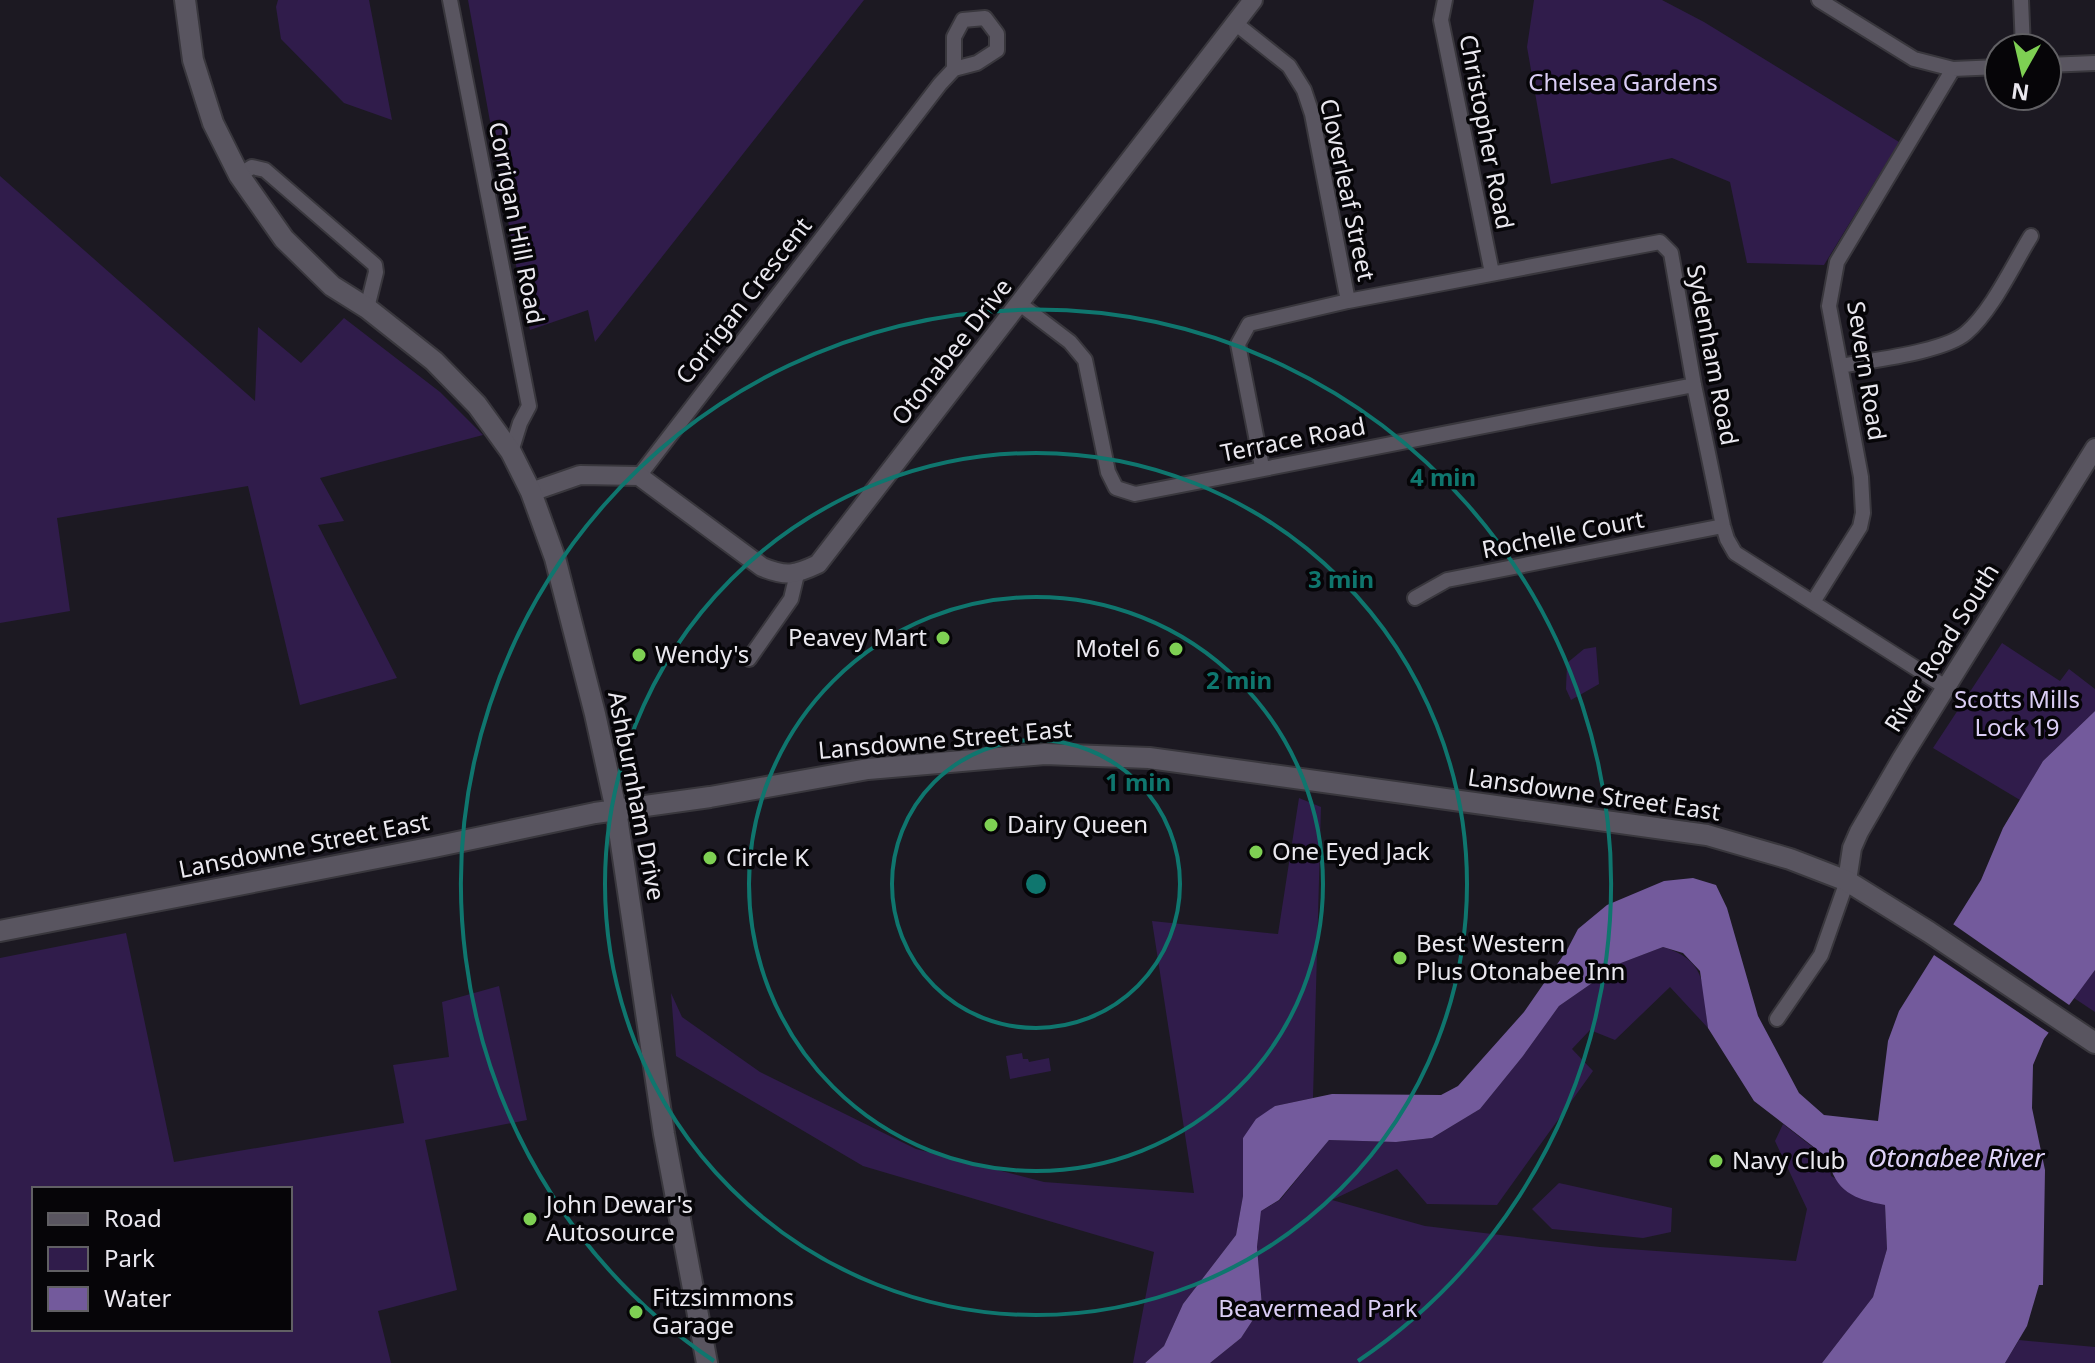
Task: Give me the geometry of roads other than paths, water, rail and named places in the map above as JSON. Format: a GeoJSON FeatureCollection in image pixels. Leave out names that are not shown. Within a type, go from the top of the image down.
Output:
{"type":"FeatureCollection","features":[{"type":"Feature","properties":{"kind":"main road","name":"Ashburnham Drive"},"geometry":{"type":"LineString","coordinates":[[185,0],[193,60],[213,123],[239,175],[284,239],[332,286],[367,308],[434,361],[477,405],[511,452],[531,492],[555,558],[616,810],[664,1134],[707,1363]]}},
{"type":"Feature","properties":{"kind":"main road","name":"Lansdowne Street East"},"geometry":{"type":"LineString","coordinates":[[0,931],[616,810],[874,768],[1084,754],[1149,758],[1707,835],[1790,859],[1847,881],[2095,1043]]}},
{"type":"Feature","properties":{"kind":"street","name":"Corrigan Hill Road"},"geometry":{"type":"LineString","coordinates":[[450,0],[529,406],[511,452]]}},
{"type":"Feature","properties":{"kind":"street","name":"Otonabee Drive"},"geometry":{"type":"LineString","coordinates":[[797,574],[818,564],[1253,0]]}},
{"type":"Feature","properties":{"kind":"street","name":"Christopher Road"},"geometry":{"type":"LineString","coordinates":[[1445,0],[1441,20],[1492,273]]}},
{"type":"Feature","properties":{"kind":"street"},"geometry":{"type":"LineString","coordinates":[[1819,0],[1914,59],[1953,69],[1983,68]]}},
{"type":"Feature","properties":{"kind":"street"},"geometry":{"type":"LineString","coordinates":[[2021,0],[2022,32]]}},
{"type":"Feature","properties":{"kind":"street","name":"Cloverleaf Street"},"geometry":{"type":"LineString","coordinates":[[1235,23],[1289,66],[1304,90],[1312,114],[1348,301]]}},
{"type":"Feature","properties":{"kind":"street"},"geometry":{"type":"LineString","coordinates":[[2063,64],[2095,63]]}},
{"type":"Feature","properties":{"kind":"street","name":"Corrigan Crescent"},"geometry":{"type":"LineString","coordinates":[[639,476],[954,69]]}},
{"type":"Feature","properties":{"kind":"street","name":"Severn Road"},"geometry":{"type":"LineString","coordinates":[[1813,602],[1860,527],[1863,513],[1861,477],[1829,306],[1837,262],[1953,69]]}},
{"type":"Feature","properties":{"kind":"street"},"geometry":{"type":"LineString","coordinates":[[239,175],[252,167],[265,170],[375,265],[367,308]]}},
{"type":"Feature","properties":{"kind":"street"},"geometry":{"type":"LineString","coordinates":[[1841,366],[1940,346],[1965,334],[1984,311],[2031,236]]}},
{"type":"Feature","properties":{"kind":"street","name":"Sydenham Road"},"geometry":{"type":"LineString","coordinates":[[1262,467],[1238,344],[1249,324],[1348,301],[1660,242],[1671,253],[1723,526],[1735,553],[1947,688]]}},
{"type":"Feature","properties":{"kind":"street","name":"Terrace Road"},"geometry":{"type":"LineString","coordinates":[[1020,304],[1070,342],[1085,360],[1108,472],[1116,488],[1135,494],[1694,385]]}},
{"type":"Feature","properties":{"kind":"street","name":"River Road South"},"geometry":{"type":"LineString","coordinates":[[1847,881],[1852,848],[1859,832],[1909,745],[2095,448]]}},
{"type":"Feature","properties":{"kind":"street"},"geometry":{"type":"LineString","coordinates":[[531,492],[580,475],[639,476],[762,567],[778,573],[797,574],[791,599],[749,659]]}},
{"type":"Feature","properties":{"kind":"street","name":"Rochelle Court"},"geometry":{"type":"LineString","coordinates":[[1415,598],[1447,580],[1723,526]]}},
{"type":"Feature","properties":{"kind":"street"},"geometry":{"type":"LineString","coordinates":[[1777,1019],[1821,955],[1847,881]]}},
{"type":"Feature","properties":{"kind":"water","name":"Otonabee River"},"geometry":{"type":"Polygon","coordinates":[[[2095,711],[2095,970],[2044,1039],[2033,1065],[2032,1108],[2045,1170],[2043,1285],[2039,1285],[2027,1326],[2005,1363],[1822,1363],[1873,1297],[1887,1249],[1885,1205],[1848,1192],[1836,1179],[1828,1158],[1754,1101],[1708,1028],[1700,971],[1683,953],[1663,947],[1621,963],[1559,1006],[1480,1109],[1432,1138],[1396,1142],[1329,1140],[1279,1200],[1261,1211],[1257,1247],[1262,1306],[1241,1338],[1210,1363],[1145,1363],[1164,1346],[1183,1304],[1236,1235],[1243,1196],[1243,1138],[1256,1119],[1275,1106],[1332,1094],[1441,1095],[1458,1086],[1524,1012],[1578,929],[1607,905],[1664,881],[1693,878],[1716,885],[1727,908],[1758,1016],[1799,1093],[1824,1115],[1878,1121],[1888,1041],[1899,1011],[1981,880],[2003,828],[2043,761],[2095,711]]]}},
{"type":"Feature","properties":{"kind":"place","name":"Peavey Mart"},"geometry":{"type":"Point","coordinates":[943,638]}},
{"type":"Feature","properties":{"kind":"place","name":"Motel 6"},"geometry":{"type":"Point","coordinates":[1176,649]}},
{"type":"Feature","properties":{"kind":"place","name":"Wendy's"},"geometry":{"type":"Point","coordinates":[639,655]}},
{"type":"Feature","properties":{"kind":"place","name":"Dairy Queen"},"geometry":{"type":"Point","coordinates":[991,825]}},
{"type":"Feature","properties":{"kind":"place","name":"One Eyed Jack"},"geometry":{"type":"Point","coordinates":[1256,852]}},
{"type":"Feature","properties":{"kind":"place","name":"Circle K"},"geometry":{"type":"Point","coordinates":[710,858]}},
{"type":"Feature","properties":{"kind":"place","name":"Best Western Plus Otonabee Inn"},"geometry":{"type":"Point","coordinates":[1400,958]}},
{"type":"Feature","properties":{"kind":"place","name":"Navy Club"},"geometry":{"type":"Point","coordinates":[1716,1161]}},
{"type":"Feature","properties":{"kind":"place","name":"John Dewar's Autosource"},"geometry":{"type":"Point","coordinates":[530,1219]}},
{"type":"Feature","properties":{"kind":"place","name":"Fitzsimmons Garage"},"geometry":{"type":"Point","coordinates":[636,1312]}},
{"type":"Feature","properties":{"kind":"park label","name":"Chelsea Gardens"},"geometry":{"type":"Point","coordinates":[1623,83]}},
{"type":"Feature","properties":{"kind":"park label","name":"Scotts Mills Lock 19"},"geometry":{"type":"Point","coordinates":[2017,714]}},
{"type":"Feature","properties":{"kind":"park label","name":"Beavermead Park"},"geometry":{"type":"Point","coordinates":[1318,1309]}}]}
